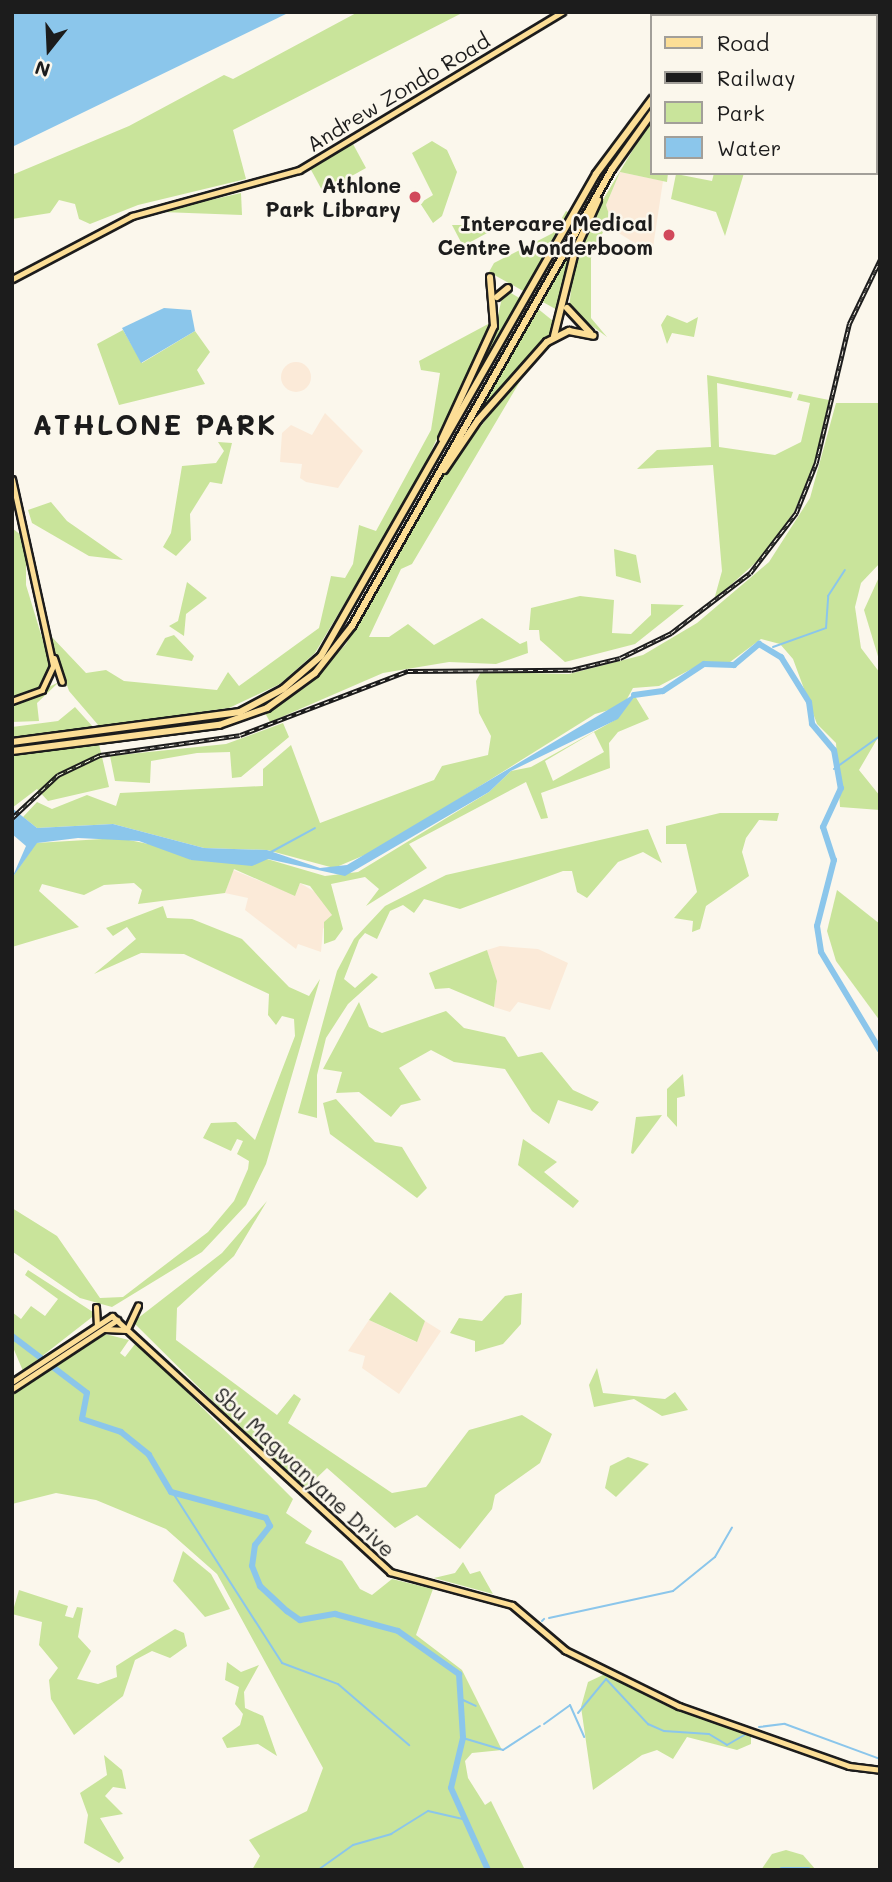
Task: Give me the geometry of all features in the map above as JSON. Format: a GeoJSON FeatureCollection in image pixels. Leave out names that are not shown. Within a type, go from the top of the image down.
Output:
{"type":"FeatureCollection","features":[{"type":"Feature","properties":{"kind":"highway"},"geometry":{"type":"LineString","coordinates":[[12,742],[218,717],[283,689],[334,637],[596,174],[650,102]]}},
{"type":"Feature","properties":{"kind":"highway"},"geometry":{"type":"LineString","coordinates":[[14,751],[206,728],[245,718],[287,696],[340,644],[612,169],[650,116]]}},
{"type":"Feature","properties":{"kind":"highway"},"geometry":{"type":"LineString","coordinates":[[426,493],[478,420],[554,335],[566,305],[575,251],[612,169]]}},
{"type":"Feature","properties":{"kind":"highway"},"geometry":{"type":"LineString","coordinates":[[490,277],[496,302]]}},
{"type":"Feature","properties":{"kind":"highway"},"geometry":{"type":"LineString","coordinates":[[424,479],[491,336],[499,289],[508,288]]}},
{"type":"Feature","properties":{"kind":"highway"},"geometry":{"type":"LineString","coordinates":[[554,335],[594,336],[573,321],[566,305]]}},
{"type":"Feature","properties":{"kind":"main road","name":"Andrew Zondo Road"},"geometry":{"type":"LineString","coordinates":[[12,279],[132,216],[292,173],[562,12]]}},
{"type":"Feature","properties":{"kind":"main road"},"geometry":{"type":"LineString","coordinates":[[12,479],[27,527],[32,591],[62,682]]}},
{"type":"Feature","properties":{"kind":"main road"},"geometry":{"type":"LineString","coordinates":[[12,701],[37,694],[51,676],[52,655]]}},
{"type":"Feature","properties":{"kind":"main road"},"geometry":{"type":"LineString","coordinates":[[12,1389],[98,1329],[128,1330],[138,1305]]}},
{"type":"Feature","properties":{"kind":"main road"},"geometry":{"type":"LineString","coordinates":[[96,1307],[98,1329]]}},
{"type":"Feature","properties":{"kind":"main road","name":"Sbu Magwanyane Drive"},"geometry":{"type":"LineString","coordinates":[[98,1329],[114,1318],[390,1572],[512,1605],[565,1650],[679,1706],[849,1766],[880,1770]]}},
{"type":"Feature","properties":{"kind":"main road"},"geometry":{"type":"LineString","coordinates":[[12,1382],[43,1365]]}},
{"type":"Feature","properties":{"kind":"shaded area"},"geometry":{"type":"Polygon","coordinates":[[[620,172],[663,181],[652,254],[614,230],[606,205],[620,172]]]}},
{"type":"Feature","properties":{"kind":"shaded area"},"geometry":{"type":"Polygon","coordinates":[[[296,362],[302,363],[310,371],[310,383],[302,391],[296,392],[290,391],[282,383],[281,377],[282,371],[290,363],[296,362]]]}},
{"type":"Feature","properties":{"kind":"shaded area"},"geometry":{"type":"Polygon","coordinates":[[[325,413],[363,451],[338,488],[306,482],[300,478],[302,464],[280,462],[282,433],[291,425],[312,435],[325,413]]]}},
{"type":"Feature","properties":{"kind":"shaded area"},"geometry":{"type":"Polygon","coordinates":[[[233,870],[295,895],[300,883],[322,896],[332,915],[323,929],[321,952],[298,944],[296,949],[245,910],[248,898],[225,893],[233,870]]]}},
{"type":"Feature","properties":{"kind":"shaded area"},"geometry":{"type":"Polygon","coordinates":[[[500,946],[538,949],[568,963],[550,1010],[518,1002],[510,1012],[494,1007],[497,982],[487,950],[500,946]]]}},
{"type":"Feature","properties":{"kind":"shaded area"},"geometry":{"type":"Polygon","coordinates":[[[369,1320],[416,1342],[425,1321],[441,1331],[399,1394],[362,1368],[365,1356],[348,1351],[369,1320]]]}},
{"type":"Feature","properties":{"kind":"green space"},"geometry":{"type":"Polygon","coordinates":[[[358,12],[464,12],[233,130],[246,179],[138,205],[90,224],[79,219],[75,204],[59,200],[50,213],[12,219],[12,175],[129,126],[224,75],[233,79],[358,12]]]}},
{"type":"Feature","properties":{"kind":"green space"},"geometry":{"type":"Polygon","coordinates":[[[650,121],[650,175],[668,175],[667,182],[620,172],[606,205],[614,230],[603,232],[591,258],[591,318],[607,337],[569,309],[573,271],[598,208],[650,121]]]}},
{"type":"Feature","properties":{"kind":"green space"},"geometry":{"type":"Polygon","coordinates":[[[432,141],[447,150],[457,172],[442,216],[433,223],[420,203],[433,195],[412,153],[432,141]]]}},
{"type":"Feature","properties":{"kind":"green space"},"geometry":{"type":"Polygon","coordinates":[[[353,144],[366,168],[323,192],[310,168],[353,144]]]}},
{"type":"Feature","properties":{"kind":"green space"},"geometry":{"type":"Polygon","coordinates":[[[676,175],[712,181],[714,175],[743,175],[725,236],[716,212],[671,199],[676,175]]]}},
{"type":"Feature","properties":{"kind":"green space"},"geometry":{"type":"Polygon","coordinates":[[[241,193],[242,215],[162,212],[162,211],[241,193]]]}},
{"type":"Feature","properties":{"kind":"green space"},"geometry":{"type":"Polygon","coordinates":[[[566,211],[570,213],[525,292],[489,272],[494,263],[553,233],[566,211]]]}},
{"type":"Feature","properties":{"kind":"green space"},"geometry":{"type":"Polygon","coordinates":[[[452,225],[502,225],[463,246],[452,225]]]}},
{"type":"Feature","properties":{"kind":"green space"},"geometry":{"type":"Polygon","coordinates":[[[581,229],[567,267],[561,312],[541,301],[581,229]]]}},
{"type":"Feature","properties":{"kind":"green space"},"geometry":{"type":"Polygon","coordinates":[[[504,289],[521,299],[466,398],[493,337],[504,289]]]}},
{"type":"Feature","properties":{"kind":"green space"},"geometry":{"type":"Polygon","coordinates":[[[537,308],[558,325],[470,426],[469,425],[537,308]]]}},
{"type":"Feature","properties":{"kind":"green space"},"geometry":{"type":"Polygon","coordinates":[[[667,315],[687,323],[698,317],[694,337],[672,333],[667,344],[661,325],[667,315]]]}},
{"type":"Feature","properties":{"kind":"green space"},"geometry":{"type":"Polygon","coordinates":[[[490,323],[417,482],[315,653],[280,684],[229,708],[99,726],[69,691],[49,634],[86,673],[106,670],[124,681],[217,690],[228,672],[239,686],[319,628],[331,576],[345,578],[353,564],[359,525],[376,531],[431,430],[440,373],[421,370],[419,361],[490,323]]]}},
{"type":"Feature","properties":{"kind":"green space"},"geometry":{"type":"Polygon","coordinates":[[[123,330],[142,363],[195,331],[210,352],[197,370],[205,384],[119,405],[97,344],[123,330]]]}},
{"type":"Feature","properties":{"kind":"green space"},"geometry":{"type":"Polygon","coordinates":[[[532,361],[412,564],[401,569],[369,637],[389,637],[408,624],[434,645],[482,618],[520,644],[527,641],[528,653],[496,664],[449,662],[383,673],[270,722],[265,713],[307,686],[346,644],[447,469],[532,361]]]}},
{"type":"Feature","properties":{"kind":"green space"},"geometry":{"type":"Polygon","coordinates":[[[707,375],[793,392],[791,398],[717,383],[719,447],[775,455],[801,442],[810,403],[797,400],[799,394],[829,400],[814,466],[794,512],[763,556],[714,600],[722,571],[713,465],[637,469],[657,450],[711,447],[707,375]]]}},
{"type":"Feature","properties":{"kind":"green space"},"geometry":{"type":"Polygon","coordinates":[[[836,403],[880,403],[880,563],[861,583],[855,607],[861,648],[880,673],[880,734],[859,770],[880,796],[880,810],[840,807],[836,743],[817,724],[793,659],[780,644],[761,639],[730,662],[703,663],[659,686],[633,688],[623,706],[595,714],[379,849],[334,868],[267,850],[204,848],[113,824],[37,828],[23,817],[37,802],[52,809],[87,795],[116,806],[120,793],[263,786],[263,769],[291,745],[320,823],[434,780],[442,766],[488,755],[491,736],[479,713],[476,681],[481,672],[569,674],[643,655],[697,623],[769,562],[810,498],[836,403]]]}},
{"type":"Feature","properties":{"kind":"green space"},"geometry":{"type":"Polygon","coordinates":[[[218,442],[232,443],[222,484],[210,482],[190,514],[191,540],[176,556],[163,547],[171,533],[182,466],[216,463],[224,451],[218,442]]]}},
{"type":"Feature","properties":{"kind":"green space"},"geometry":{"type":"Polygon","coordinates":[[[51,502],[67,521],[123,560],[89,556],[32,523],[28,510],[51,502]]]}},
{"type":"Feature","properties":{"kind":"green space"},"geometry":{"type":"Polygon","coordinates":[[[12,528],[26,539],[26,585],[50,664],[39,689],[12,698],[12,528]]]}},
{"type":"Feature","properties":{"kind":"green space"},"geometry":{"type":"Polygon","coordinates":[[[614,549],[636,555],[641,583],[616,576],[614,549]]]}},
{"type":"Feature","properties":{"kind":"green space"},"geometry":{"type":"Polygon","coordinates":[[[880,575],[880,663],[864,610],[880,575]]]}},
{"type":"Feature","properties":{"kind":"green space"},"geometry":{"type":"Polygon","coordinates":[[[187,582],[207,598],[186,614],[184,636],[169,626],[178,621],[187,582]]]}},
{"type":"Feature","properties":{"kind":"green space"},"geometry":{"type":"Polygon","coordinates":[[[580,596],[614,600],[612,633],[631,634],[651,615],[651,604],[684,605],[635,644],[565,662],[540,640],[539,630],[529,630],[531,608],[580,596]]]}},
{"type":"Feature","properties":{"kind":"green space"},"geometry":{"type":"Polygon","coordinates":[[[174,635],[194,656],[192,661],[156,655],[165,638],[174,635]]]}},
{"type":"Feature","properties":{"kind":"green space"},"geometry":{"type":"Polygon","coordinates":[[[59,682],[37,703],[39,721],[12,722],[12,705],[59,682]]]}},
{"type":"Feature","properties":{"kind":"green space"},"geometry":{"type":"Polygon","coordinates":[[[635,696],[649,719],[618,732],[609,743],[610,768],[541,793],[548,818],[541,819],[526,782],[409,844],[427,868],[366,906],[379,889],[365,877],[331,884],[343,929],[335,940],[324,944],[324,922],[332,915],[310,886],[300,883],[295,896],[234,869],[225,893],[138,904],[142,890],[134,883],[104,885],[84,895],[42,884],[39,891],[79,927],[12,947],[12,878],[36,843],[119,838],[178,850],[191,860],[267,859],[325,876],[358,872],[489,792],[511,771],[531,767],[615,720],[635,696]],[[594,732],[545,761],[553,781],[604,752],[594,732]]]}},
{"type":"Feature","properties":{"kind":"green space"},"geometry":{"type":"Polygon","coordinates":[[[75,707],[94,728],[12,737],[12,727],[58,721],[75,707]]]}},
{"type":"Feature","properties":{"kind":"green space"},"geometry":{"type":"Polygon","coordinates":[[[283,723],[289,737],[241,777],[232,778],[230,752],[197,753],[151,761],[150,783],[115,781],[110,756],[226,744],[283,723]]]}},
{"type":"Feature","properties":{"kind":"green space"},"geometry":{"type":"Polygon","coordinates":[[[99,744],[109,787],[48,801],[37,789],[12,808],[12,754],[99,744]]]}},
{"type":"Feature","properties":{"kind":"green space"},"geometry":{"type":"Polygon","coordinates":[[[720,813],[779,813],[777,821],[759,820],[746,838],[742,852],[749,876],[706,906],[700,929],[692,932],[693,921],[674,918],[697,892],[686,844],[666,844],[666,826],[720,813]]]}},
{"type":"Feature","properties":{"kind":"green space"},"geometry":{"type":"Polygon","coordinates":[[[648,829],[662,863],[643,852],[618,862],[587,898],[577,892],[572,871],[563,871],[460,909],[424,899],[414,913],[403,905],[390,911],[377,939],[365,933],[359,940],[344,979],[355,988],[372,973],[378,977],[348,1004],[326,1038],[317,1075],[317,1118],[298,1113],[337,971],[354,939],[385,906],[446,875],[648,829]]]}},
{"type":"Feature","properties":{"kind":"green space"},"geometry":{"type":"Polygon","coordinates":[[[837,890],[880,924],[880,1021],[836,961],[827,931],[837,890]]]}},
{"type":"Feature","properties":{"kind":"green space"},"geometry":{"type":"Polygon","coordinates":[[[163,906],[167,918],[192,919],[242,939],[289,987],[309,996],[320,979],[266,1164],[246,1205],[202,1252],[112,1307],[80,1298],[13,1252],[12,1208],[57,1236],[100,1298],[123,1297],[208,1232],[234,1201],[248,1169],[249,1161],[237,1154],[243,1141],[237,1139],[231,1151],[203,1138],[211,1123],[236,1122],[255,1140],[295,1036],[294,1019],[282,1016],[276,1025],[268,1015],[269,994],[184,954],[141,953],[94,974],[136,939],[127,927],[113,936],[106,928],[163,906]]]}},
{"type":"Feature","properties":{"kind":"green space"},"geometry":{"type":"Polygon","coordinates":[[[487,950],[497,981],[494,1007],[449,988],[435,989],[429,973],[487,950]]]}},
{"type":"Feature","properties":{"kind":"green space"},"geometry":{"type":"Polygon","coordinates":[[[359,1002],[369,1027],[382,1033],[446,1011],[464,1028],[505,1037],[518,1057],[542,1052],[573,1090],[599,1102],[592,1111],[558,1100],[549,1124],[532,1111],[505,1069],[454,1062],[431,1050],[399,1068],[421,1100],[401,1105],[391,1117],[359,1092],[336,1093],[342,1072],[323,1069],[359,1002]]]}},
{"type":"Feature","properties":{"kind":"green space"},"geometry":{"type":"Polygon","coordinates":[[[683,1074],[685,1096],[677,1098],[677,1127],[667,1116],[667,1089],[683,1074]]]}},
{"type":"Feature","properties":{"kind":"green space"},"geometry":{"type":"Polygon","coordinates":[[[336,1099],[375,1142],[402,1147],[427,1188],[417,1198],[330,1134],[323,1103],[336,1099]]]}},
{"type":"Feature","properties":{"kind":"green space"},"geometry":{"type":"Polygon","coordinates":[[[662,1115],[633,1154],[631,1153],[636,1117],[662,1115]]]}},
{"type":"Feature","properties":{"kind":"green space"},"geometry":{"type":"Polygon","coordinates":[[[523,1139],[557,1162],[544,1172],[579,1201],[573,1208],[518,1165],[523,1139]]]}},
{"type":"Feature","properties":{"kind":"green space"},"geometry":{"type":"Polygon","coordinates":[[[267,1201],[234,1256],[177,1308],[176,1340],[277,1415],[294,1394],[301,1399],[288,1423],[392,1493],[426,1487],[469,1430],[522,1415],[552,1434],[540,1463],[495,1495],[492,1509],[460,1549],[417,1515],[395,1528],[327,1468],[303,1491],[133,1322],[222,1253],[267,1201]]]}},
{"type":"Feature","properties":{"kind":"green space"},"geometry":{"type":"Polygon","coordinates":[[[28,1270],[96,1314],[23,1371],[12,1345],[12,1312],[21,1319],[31,1306],[45,1316],[58,1299],[25,1275],[28,1270]]]}},
{"type":"Feature","properties":{"kind":"green space"},"geometry":{"type":"Polygon","coordinates":[[[390,1292],[425,1321],[417,1342],[369,1320],[390,1292]]]}},
{"type":"Feature","properties":{"kind":"green space"},"geometry":{"type":"Polygon","coordinates":[[[522,1293],[521,1324],[503,1344],[475,1352],[475,1341],[450,1333],[459,1318],[482,1321],[505,1296],[522,1293]]]}},
{"type":"Feature","properties":{"kind":"green space"},"geometry":{"type":"Polygon","coordinates":[[[105,1334],[129,1340],[120,1353],[125,1357],[135,1344],[158,1363],[293,1499],[286,1513],[312,1531],[305,1543],[342,1561],[360,1589],[372,1595],[392,1579],[433,1589],[416,1635],[462,1670],[502,1750],[472,1753],[465,1761],[468,1778],[485,1805],[491,1801],[525,1870],[252,1870],[260,1856],[249,1840],[307,1811],[323,1768],[217,1574],[166,1529],[96,1500],[56,1493],[12,1504],[12,1395],[105,1334]]]}},
{"type":"Feature","properties":{"kind":"green space"},"geometry":{"type":"Polygon","coordinates":[[[597,1368],[603,1393],[665,1399],[675,1392],[688,1410],[662,1416],[634,1399],[594,1407],[589,1385],[597,1368]]]}},
{"type":"Feature","properties":{"kind":"green space"},"geometry":{"type":"Polygon","coordinates":[[[628,1457],[649,1464],[616,1497],[605,1488],[610,1466],[628,1457]]]}},
{"type":"Feature","properties":{"kind":"green space"},"geometry":{"type":"Polygon","coordinates":[[[183,1551],[211,1574],[230,1609],[205,1617],[173,1581],[183,1551]]]}},
{"type":"Feature","properties":{"kind":"green space"},"geometry":{"type":"Polygon","coordinates":[[[463,1562],[470,1574],[480,1571],[493,1594],[434,1578],[455,1573],[463,1562]]]}},
{"type":"Feature","properties":{"kind":"green space"},"geometry":{"type":"Polygon","coordinates":[[[19,1590],[68,1606],[65,1616],[73,1618],[77,1607],[83,1608],[78,1637],[91,1651],[77,1679],[98,1684],[117,1677],[116,1666],[175,1629],[184,1633],[187,1646],[170,1658],[152,1651],[135,1660],[123,1696],[74,1735],[51,1699],[49,1680],[58,1668],[39,1645],[42,1622],[12,1614],[19,1590]]]}},
{"type":"Feature","properties":{"kind":"green space"},"geometry":{"type":"Polygon","coordinates":[[[227,1662],[241,1672],[259,1665],[244,1692],[245,1708],[263,1716],[277,1756],[258,1744],[227,1748],[222,1738],[240,1725],[243,1714],[235,1704],[239,1687],[225,1680],[227,1662]]]}},
{"type":"Feature","properties":{"kind":"green space"},"geometry":{"type":"Polygon","coordinates":[[[605,1674],[669,1707],[751,1736],[751,1744],[737,1750],[687,1737],[673,1759],[657,1750],[642,1755],[593,1790],[581,1707],[588,1682],[605,1674]]]}},
{"type":"Feature","properties":{"kind":"green space"},"geometry":{"type":"Polygon","coordinates":[[[104,1755],[122,1770],[126,1789],[113,1787],[105,1796],[123,1814],[100,1818],[124,1858],[119,1863],[84,1843],[88,1815],[80,1793],[107,1775],[104,1755]]]}},
{"type":"Feature","properties":{"kind":"green space"},"geometry":{"type":"Polygon","coordinates":[[[786,1850],[803,1855],[816,1870],[761,1870],[772,1854],[786,1850]]]}},
{"type":"Feature","properties":{"kind":"water"},"geometry":{"type":"Polygon","coordinates":[[[12,12],[290,12],[12,147],[12,12]]]}},
{"type":"Feature","properties":{"kind":"water"},"geometry":{"type":"Polygon","coordinates":[[[164,308],[191,310],[195,331],[141,363],[122,328],[164,308]]]}},
{"type":"Feature","properties":{"kind":"water"},"geometry":{"type":"Polygon","coordinates":[[[638,692],[618,719],[511,771],[489,792],[345,876],[268,859],[252,866],[191,860],[139,841],[78,838],[37,843],[12,878],[26,846],[12,834],[12,808],[37,828],[113,824],[204,848],[267,850],[320,868],[347,865],[638,692]]]}},
{"type":"Feature","properties":{"kind":"waterway"},"geometry":{"type":"LineString","coordinates":[[773,647],[826,628],[828,596],[845,570]]}},
{"type":"Feature","properties":{"kind":"waterway"},"geometry":{"type":"LineString","coordinates":[[634,695],[663,691],[704,664],[734,665],[759,644],[781,657],[809,702],[812,724],[834,750],[841,788],[823,827],[834,860],[817,926],[821,952],[880,1050]]}},
{"type":"Feature","properties":{"kind":"waterway"},"geometry":{"type":"LineString","coordinates":[[834,769],[880,736]]}},
{"type":"Feature","properties":{"kind":"waterway"},"geometry":{"type":"LineString","coordinates":[[271,852],[315,828]]}},
{"type":"Feature","properties":{"kind":"waterway"},"geometry":{"type":"LineString","coordinates":[[12,1336],[87,1393],[82,1419],[121,1432],[149,1455],[171,1492],[266,1518],[270,1526],[255,1545],[252,1566],[260,1586],[287,1611],[300,1620],[335,1614],[398,1631],[459,1674],[463,1738],[451,1788],[488,1870]]}},
{"type":"Feature","properties":{"kind":"waterway"},"geometry":{"type":"LineString","coordinates":[[173,1493],[282,1663],[338,1684],[409,1745]]}},
{"type":"Feature","properties":{"kind":"waterway"},"geometry":{"type":"LineString","coordinates":[[549,1618],[673,1591],[715,1557],[732,1527]]}},
{"type":"Feature","properties":{"kind":"waterway"},"geometry":{"type":"LineString","coordinates":[[578,1713],[606,1679],[648,1724],[664,1731],[709,1734],[727,1745],[744,1735]]}},
{"type":"Feature","properties":{"kind":"waterway"},"geometry":{"type":"LineString","coordinates":[[463,1700],[476,1706]]}},
{"type":"Feature","properties":{"kind":"waterway"},"geometry":{"type":"LineString","coordinates":[[544,1724],[570,1705],[584,1737]]}},
{"type":"Feature","properties":{"kind":"waterway"},"geometry":{"type":"LineString","coordinates":[[759,1727],[785,1724],[880,1759]]}},
{"type":"Feature","properties":{"kind":"waterway"},"geometry":{"type":"LineString","coordinates":[[463,1738],[503,1750],[540,1726]]}},
{"type":"Feature","properties":{"kind":"waterway"},"geometry":{"type":"LineString","coordinates":[[318,1870],[353,1845],[391,1834],[428,1811],[466,1820]]}},
{"type":"Feature","properties":{"kind":"waterway"},"geometry":{"type":"LineString","coordinates":[[782,1870],[808,1870]]}},
{"type":"Feature","properties":{"kind":"railway"},"geometry":{"type":"LineString","coordinates":[[12,818],[58,775],[100,755],[240,735],[408,671],[571,670],[620,658],[671,633],[750,573],[796,513],[816,463],[849,324],[880,260]]}},
{"type":"Feature","properties":{"kind":"place","name":"Athlone Park Library"},"geometry":{"type":"Point","coordinates":[415,197]}},
{"type":"Feature","properties":{"kind":"place","name":"Intercare Medical Centre Wonderboom"},"geometry":{"type":"Point","coordinates":[669,235]}},
{"type":"Feature","properties":{"kind":"district","name":"ATHLONE PARK"},"geometry":{"type":"Point","coordinates":[155,424]}}]}
